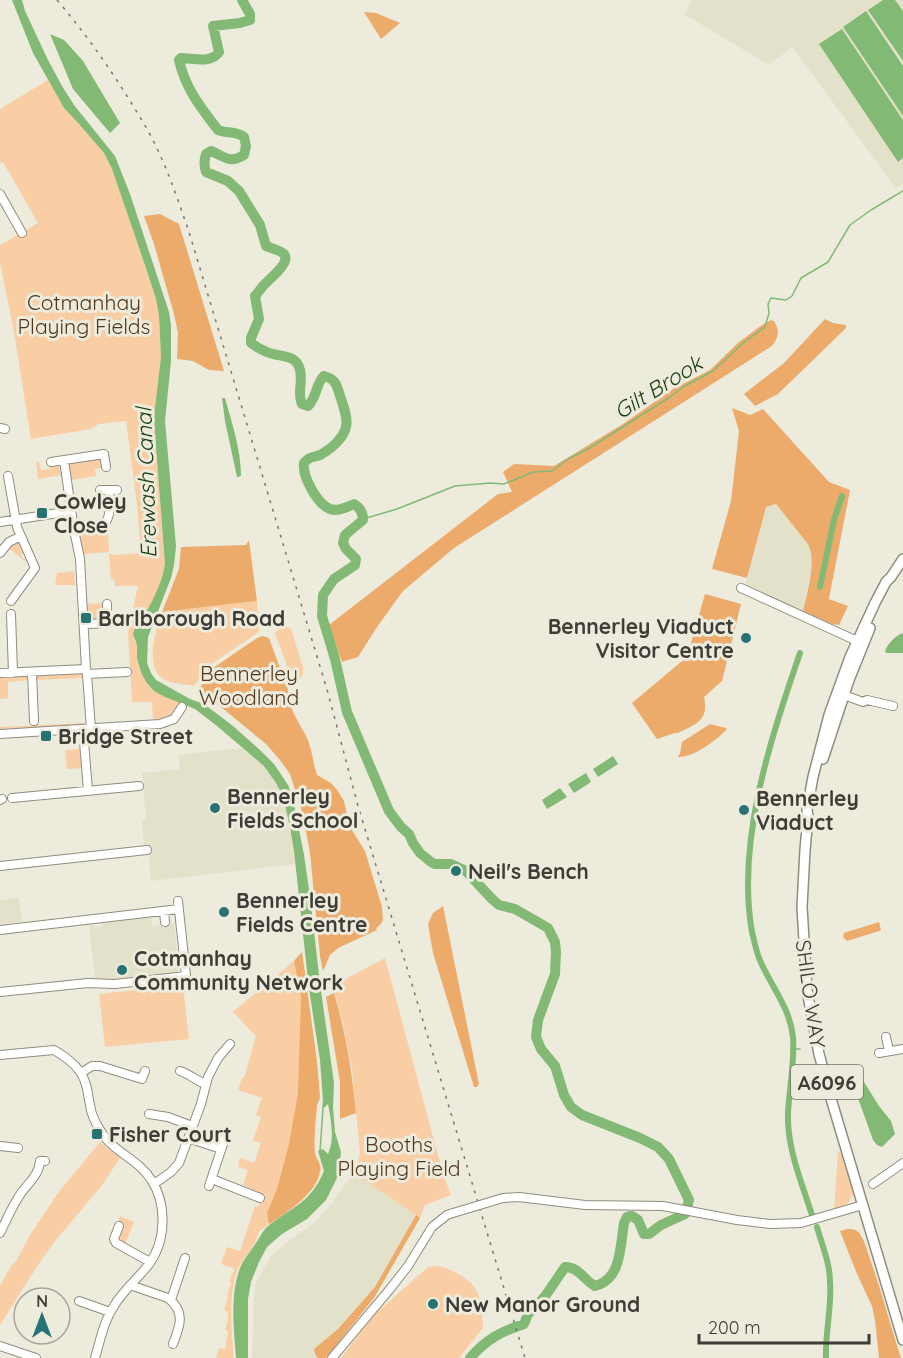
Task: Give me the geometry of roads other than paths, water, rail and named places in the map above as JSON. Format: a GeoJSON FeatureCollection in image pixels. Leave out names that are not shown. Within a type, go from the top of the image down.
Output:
{"type":"FeatureCollection","features":[{"type":"Feature","properties":{"kind":"main road","name":"SHILO WAY"},"geometry":{"type":"LineString","coordinates":[[903,559],[886,582],[857,640],[841,691],[818,778],[812,811],[808,816],[802,907],[807,990],[824,1074],[903,1340]]}},
{"type":"Feature","properties":{"kind":"main road","name":"SHILO WAY"},"geometry":{"type":"LineString","coordinates":[[841,691],[891,585],[891,577]]}},
{"type":"Feature","properties":{"kind":"street"},"geometry":{"type":"LineString","coordinates":[[0,194],[22,232]]}},
{"type":"Feature","properties":{"kind":"street"},"geometry":{"type":"LineString","coordinates":[[51,462],[104,454],[106,467]]}},
{"type":"Feature","properties":{"kind":"street"},"geometry":{"type":"LineString","coordinates":[[64,460],[80,559],[86,671],[88,791]]}},
{"type":"Feature","properties":{"kind":"street"},"geometry":{"type":"LineString","coordinates":[[8,476],[15,520],[26,555],[35,568],[11,601]]}},
{"type":"Feature","properties":{"kind":"street"},"geometry":{"type":"LineString","coordinates":[[74,530],[98,526],[110,516],[113,490],[100,490]]}},
{"type":"Feature","properties":{"kind":"street"},"geometry":{"type":"LineString","coordinates":[[0,522],[71,511]]}},
{"type":"Feature","properties":{"kind":"street"},"geometry":{"type":"LineString","coordinates":[[0,553],[9,542],[21,536]]}},
{"type":"Feature","properties":{"kind":"street"},"geometry":{"type":"LineString","coordinates":[[741,588],[857,640],[861,640],[867,634]]}},
{"type":"Feature","properties":{"kind":"street"},"geometry":{"type":"LineString","coordinates":[[84,624],[106,621],[107,604]]}},
{"type":"Feature","properties":{"kind":"street"},"geometry":{"type":"LineString","coordinates":[[13,618],[13,673]]}},
{"type":"Feature","properties":{"kind":"street"},"geometry":{"type":"LineString","coordinates":[[32,672],[34,721]]}},
{"type":"Feature","properties":{"kind":"street"},"geometry":{"type":"LineString","coordinates":[[0,673],[127,672]]}},
{"type":"Feature","properties":{"kind":"street"},"geometry":{"type":"LineString","coordinates":[[841,691],[893,706]]}},
{"type":"Feature","properties":{"kind":"street"},"geometry":{"type":"LineString","coordinates":[[0,734],[166,723],[174,719],[182,707]]}},
{"type":"Feature","properties":{"kind":"street"},"geometry":{"type":"LineString","coordinates":[[12,798],[134,788]]}},
{"type":"Feature","properties":{"kind":"street"},"geometry":{"type":"LineString","coordinates":[[0,866],[147,850]]}},
{"type":"Feature","properties":{"kind":"street"},"geometry":{"type":"LineString","coordinates":[[0,930],[164,911],[178,905],[187,985]]}},
{"type":"Feature","properties":{"kind":"street"},"geometry":{"type":"LineString","coordinates":[[164,911],[165,922]]}},
{"type":"Feature","properties":{"kind":"street"},"geometry":{"type":"LineString","coordinates":[[0,992],[88,983],[115,984],[186,976]]}},
{"type":"Feature","properties":{"kind":"street"},"geometry":{"type":"LineString","coordinates":[[886,1037],[889,1051]]}},
{"type":"Feature","properties":{"kind":"street"},"geometry":{"type":"LineString","coordinates":[[154,1184],[177,1166],[215,1063],[230,1044]]}},
{"type":"Feature","properties":{"kind":"street"},"geometry":{"type":"LineString","coordinates":[[879,1053],[903,1049]]}},
{"type":"Feature","properties":{"kind":"street"},"geometry":{"type":"LineString","coordinates":[[0,1054],[54,1050],[67,1059],[81,1073],[86,1084],[91,1110],[103,1135],[109,1143],[138,1164],[151,1178],[161,1206],[162,1224],[157,1250],[111,1312],[95,1358]]}},
{"type":"Feature","properties":{"kind":"street"},"geometry":{"type":"LineString","coordinates":[[81,1073],[92,1066],[100,1066],[142,1079],[144,1071]]}},
{"type":"Feature","properties":{"kind":"street"},"geometry":{"type":"LineString","coordinates":[[179,1071],[206,1084]]}},
{"type":"Feature","properties":{"kind":"street"},"geometry":{"type":"LineString","coordinates":[[149,1114],[168,1117],[192,1126]]}},
{"type":"Feature","properties":{"kind":"street"},"geometry":{"type":"LineString","coordinates":[[188,1138],[221,1149]]}},
{"type":"Feature","properties":{"kind":"street"},"geometry":{"type":"LineString","coordinates":[[225,1138],[211,1182],[260,1198]]}},
{"type":"Feature","properties":{"kind":"street"},"geometry":{"type":"LineString","coordinates":[[0,1146],[12,1149]]}},
{"type":"Feature","properties":{"kind":"street"},"geometry":{"type":"LineString","coordinates":[[0,1233],[19,1196],[39,1170],[40,1161],[45,1161]]}},
{"type":"Feature","properties":{"kind":"street"},"geometry":{"type":"LineString","coordinates":[[873,1184],[903,1164]]}},
{"type":"Feature","properties":{"kind":"street"},"geometry":{"type":"LineString","coordinates":[[881,1179],[887,1187]]}},
{"type":"Feature","properties":{"kind":"street"},"geometry":{"type":"LineString","coordinates":[[332,1358],[408,1266],[432,1227],[447,1215],[503,1198],[519,1197],[585,1205],[651,1205],[754,1223],[790,1224],[801,1223],[863,1205]]}},
{"type":"Feature","properties":{"kind":"street"},"geometry":{"type":"LineString","coordinates":[[116,1229],[114,1239],[116,1243],[150,1262]]}},
{"type":"Feature","properties":{"kind":"street"},"geometry":{"type":"LineString","coordinates":[[171,1300],[185,1258]]}},
{"type":"Feature","properties":{"kind":"street"},"geometry":{"type":"LineString","coordinates":[[129,1285],[171,1300],[178,1309],[180,1319],[173,1344]]}},
{"type":"Feature","properties":{"kind":"street"},"geometry":{"type":"LineString","coordinates":[[78,1302],[111,1312]]}},
{"type":"Feature","properties":{"kind":"street"},"geometry":{"type":"LineString","coordinates":[[0,1346],[36,1358]]}},
{"type":"Feature","properties":{"kind":"waterway"},"geometry":{"type":"LineString","coordinates":[[242,0],[250,14],[250,20],[213,26],[219,52],[216,56],[207,59],[181,58],[179,60],[189,89],[218,130],[244,137],[246,146],[244,155],[231,159],[211,151],[205,156],[206,172],[228,181],[239,191],[260,225],[266,246],[284,254],[285,262],[255,296],[259,319],[251,343],[267,352],[290,358],[296,362],[301,374],[302,404],[308,406],[324,376],[335,383],[345,411],[346,424],[343,435],[332,447],[306,461],[304,469],[311,489],[325,506],[336,510],[354,504],[363,515],[363,520],[345,535],[343,543],[356,559],[355,565],[334,579],[323,595],[322,616],[347,712],[389,811],[409,834],[420,853],[435,864],[451,864],[466,871],[499,905],[515,909],[548,928],[555,942],[555,974],[538,1020],[536,1037],[541,1049],[555,1066],[564,1095],[571,1107],[582,1115],[658,1147],[669,1159],[689,1200],[685,1214],[661,1225],[649,1234],[644,1234],[638,1220],[632,1216],[627,1217],[615,1269],[604,1282],[595,1286],[578,1271],[565,1267],[546,1295],[528,1314],[524,1324],[494,1337],[470,1358]]}},
{"type":"Feature","properties":{"kind":"waterway","name":"Gilt Brook"},"geometry":{"type":"LineString","coordinates":[[363,519],[397,509],[455,486],[504,484],[533,472],[552,471],[683,387],[713,371],[743,343],[765,327],[771,298],[786,300],[792,296],[801,278],[828,262],[850,225],[903,191]]}},
{"type":"Feature","properties":{"kind":"waterway"},"geometry":{"type":"LineString","coordinates":[[820,587],[834,520],[842,496]]}},
{"type":"Feature","properties":{"kind":"waterway"},"geometry":{"type":"LineString","coordinates":[[800,653],[778,720],[759,790],[749,862],[748,897],[752,932],[758,955],[784,1006],[791,1026],[793,1056],[788,1127],[796,1166],[812,1215]]}},
{"type":"Feature","properties":{"kind":"waterway"},"geometry":{"type":"LineString","coordinates":[[793,1049],[800,1049]]}},
{"type":"Feature","properties":{"kind":"waterway"},"geometry":{"type":"LineString","coordinates":[[320,1151],[323,1108]]}},
{"type":"Feature","properties":{"kind":"waterway"},"geometry":{"type":"LineString","coordinates":[[817,1227],[830,1275],[826,1358]]}},
{"type":"Feature","properties":{"kind":"railway"},"geometry":{"type":"LineString","coordinates":[[57,0],[105,63],[147,129],[165,166],[189,232],[328,693],[358,806],[525,1358]]}},
{"type":"Feature","properties":{"kind":"place","name":"Cowley Close"},"geometry":{"type":"Point","coordinates":[42,513]}},
{"type":"Feature","properties":{"kind":"place","name":"Barlborough Road"},"geometry":{"type":"Point","coordinates":[86,618]}},
{"type":"Feature","properties":{"kind":"place","name":"Bennerley Viaduct Visitor Centre"},"geometry":{"type":"Point","coordinates":[746,638]}},
{"type":"Feature","properties":{"kind":"place","name":"Bridge Street"},"geometry":{"type":"Point","coordinates":[46,736]}},
{"type":"Feature","properties":{"kind":"place","name":"Bennerley Fields School"},"geometry":{"type":"Point","coordinates":[215,808]}},
{"type":"Feature","properties":{"kind":"place","name":"Bennerley Viaduct"},"geometry":{"type":"Point","coordinates":[744,810]}},
{"type":"Feature","properties":{"kind":"place","name":"Neil's Bench"},"geometry":{"type":"Point","coordinates":[456,871]}},
{"type":"Feature","properties":{"kind":"place","name":"Bennerley Fields Centre"},"geometry":{"type":"Point","coordinates":[224,912]}},
{"type":"Feature","properties":{"kind":"place","name":"Cotmanhay Community Network"},"geometry":{"type":"Point","coordinates":[122,970]}},
{"type":"Feature","properties":{"kind":"place","name":"Fisher Court"},"geometry":{"type":"Point","coordinates":[97,1134]}},
{"type":"Feature","properties":{"kind":"place","name":"New Manor Ground"},"geometry":{"type":"Point","coordinates":[433,1304]}},
{"type":"Feature","properties":{"kind":"park label","name":"Cotmanhay Playing Fields"},"geometry":{"type":"Point","coordinates":[84,314]}},
{"type":"Feature","properties":{"kind":"park label","name":"Bennerley Woodland"},"geometry":{"type":"Point","coordinates":[249,685]}},
{"type":"Feature","properties":{"kind":"park label","name":"Booths Playing Field"},"geometry":{"type":"Point","coordinates":[399,1156]}},
{"type":"Feature","properties":{"kind":"water label","name":"Erewash Canal"},"geometry":{"type":"Point","coordinates":[146,483]}}]}
